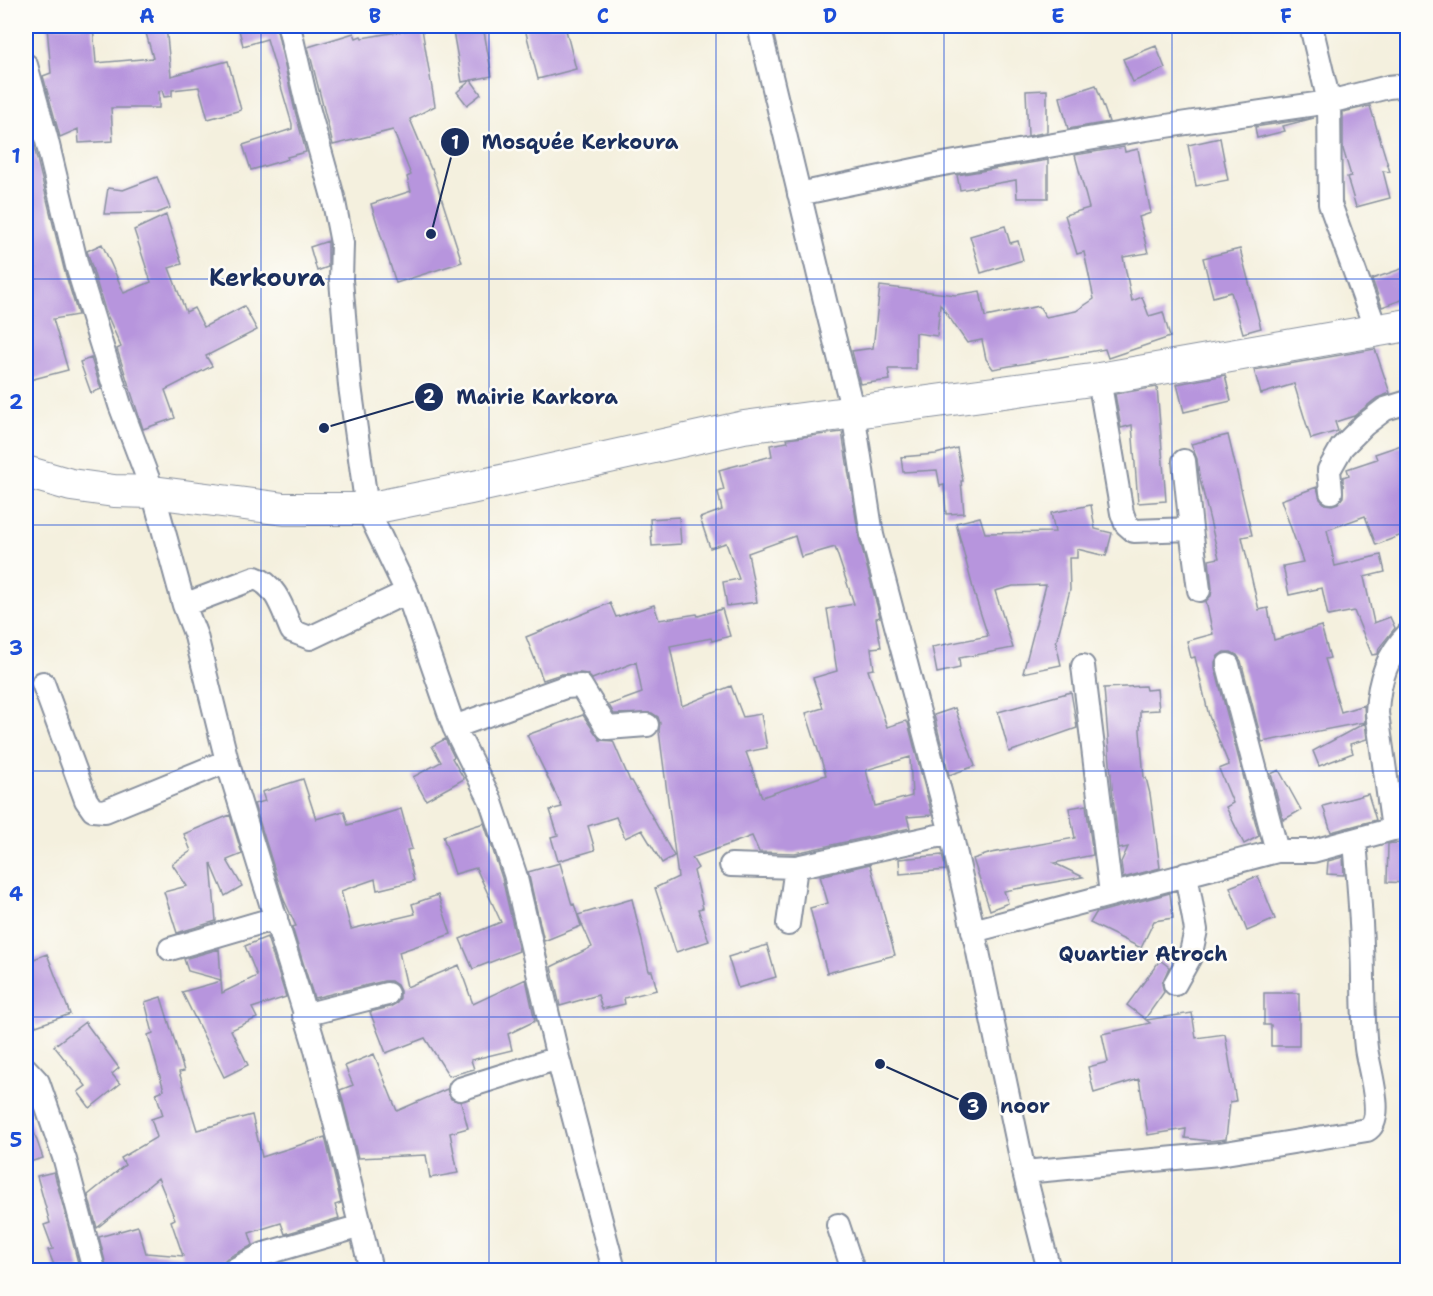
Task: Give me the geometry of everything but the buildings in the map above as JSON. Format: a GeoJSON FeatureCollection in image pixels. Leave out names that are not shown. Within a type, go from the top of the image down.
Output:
{"type":"FeatureCollection","features":[{"type":"Feature","properties":{"kind":"main road"},"geometry":{"type":"LineString","coordinates":[[26,472],[71,485],[114,491],[153,492],[284,509],[367,509],[744,427],[1099,379],[1407,325]]}},
{"type":"Feature","properties":{"kind":"street"},"geometry":{"type":"LineString","coordinates":[[290,26],[307,104],[333,197],[342,243],[341,280],[349,375],[367,509],[407,591],[454,727],[490,799],[515,874],[558,1058],[614,1270]]}},
{"type":"Feature","properties":{"kind":"street"},"geometry":{"type":"LineString","coordinates":[[759,26],[854,412],[872,535],[951,833],[1024,1172],[1049,1270]]}},
{"type":"Feature","properties":{"kind":"street"},"geometry":{"type":"LineString","coordinates":[[1311,26],[1329,102],[1330,204],[1376,330]]}},
{"type":"Feature","properties":{"kind":"street"},"geometry":{"type":"LineString","coordinates":[[26,65],[77,266],[120,405],[153,492],[184,605],[196,636],[227,761],[315,1046],[371,1270]]}},
{"type":"Feature","properties":{"kind":"street"},"geometry":{"type":"LineString","coordinates":[[800,194],[938,165],[1146,129],[1329,102],[1388,87],[1407,85]]}},
{"type":"Feature","properties":{"kind":"street"},"geometry":{"type":"LineString","coordinates":[[1099,379],[1122,513],[1126,524],[1134,531],[1191,529]]}},
{"type":"Feature","properties":{"kind":"street"},"geometry":{"type":"LineString","coordinates":[[1330,492],[1329,470],[1342,447],[1364,425],[1385,409],[1407,402]]}},
{"type":"Feature","properties":{"kind":"street"},"geometry":{"type":"LineString","coordinates":[[1184,461],[1199,590]]}},
{"type":"Feature","properties":{"kind":"street"},"geometry":{"type":"LineString","coordinates":[[184,605],[255,578],[266,582],[276,595],[292,631],[310,638],[407,591]]}},
{"type":"Feature","properties":{"kind":"street"},"geometry":{"type":"LineString","coordinates":[[973,931],[1277,851],[1313,851],[1400,828],[1377,713],[1378,694],[1386,665],[1407,634]]}},
{"type":"Feature","properties":{"kind":"street"},"geometry":{"type":"LineString","coordinates":[[1228,665],[1277,851]]}},
{"type":"Feature","properties":{"kind":"street"},"geometry":{"type":"LineString","coordinates":[[1083,666],[1111,894]]}},
{"type":"Feature","properties":{"kind":"street"},"geometry":{"type":"LineString","coordinates":[[43,683],[86,800],[93,810],[105,811],[227,761]]}},
{"type":"Feature","properties":{"kind":"street"},"geometry":{"type":"LineString","coordinates":[[454,727],[565,687],[581,686],[607,728],[647,725]]}},
{"type":"Feature","properties":{"kind":"street"},"geometry":{"type":"LineString","coordinates":[[731,865],[796,867],[951,833]]}},
{"type":"Feature","properties":{"kind":"street"},"geometry":{"type":"LineString","coordinates":[[1024,1172],[1219,1154],[1372,1128],[1375,1123],[1376,1108],[1366,1047],[1355,841]]}},
{"type":"Feature","properties":{"kind":"street"},"geometry":{"type":"LineString","coordinates":[[788,924],[796,867]]}},
{"type":"Feature","properties":{"kind":"street"},"geometry":{"type":"LineString","coordinates":[[1175,984],[1190,957],[1196,930],[1186,874]]}},
{"type":"Feature","properties":{"kind":"street"},"geometry":{"type":"LineString","coordinates":[[170,949],[276,918]]}},
{"type":"Feature","properties":{"kind":"street"},"geometry":{"type":"LineString","coordinates":[[304,1015],[387,994]]}},
{"type":"Feature","properties":{"kind":"street"},"geometry":{"type":"LineString","coordinates":[[460,1089],[558,1058]]}},
{"type":"Feature","properties":{"kind":"street"},"geometry":{"type":"LineString","coordinates":[[26,1069],[38,1082],[65,1160],[94,1270]]}},
{"type":"Feature","properties":{"kind":"street"},"geometry":{"type":"LineString","coordinates":[[838,1225],[853,1270]]}},
{"type":"Feature","properties":{"kind":"street"},"geometry":{"type":"LineString","coordinates":[[234,1270],[264,1254],[361,1226]]}},
{"type":"Feature","properties":{"kind":"place","name":"Mosquée Kerkoura"},"geometry":{"type":"Point","coordinates":[431,234]}},
{"type":"Feature","properties":{"kind":"place","name":"Mairie Karkora"},"geometry":{"type":"Point","coordinates":[324,428]}},
{"type":"Feature","properties":{"kind":"place","name":"noor"},"geometry":{"type":"Point","coordinates":[880,1064]}},
{"type":"Feature","properties":{"kind":"district","name":"Kerkoura"},"geometry":{"type":"Point","coordinates":[267,278]}},
{"type":"Feature","properties":{"kind":"district","name":"Quartier Atroch"},"geometry":{"type":"Point","coordinates":[1143,954]}}]}
